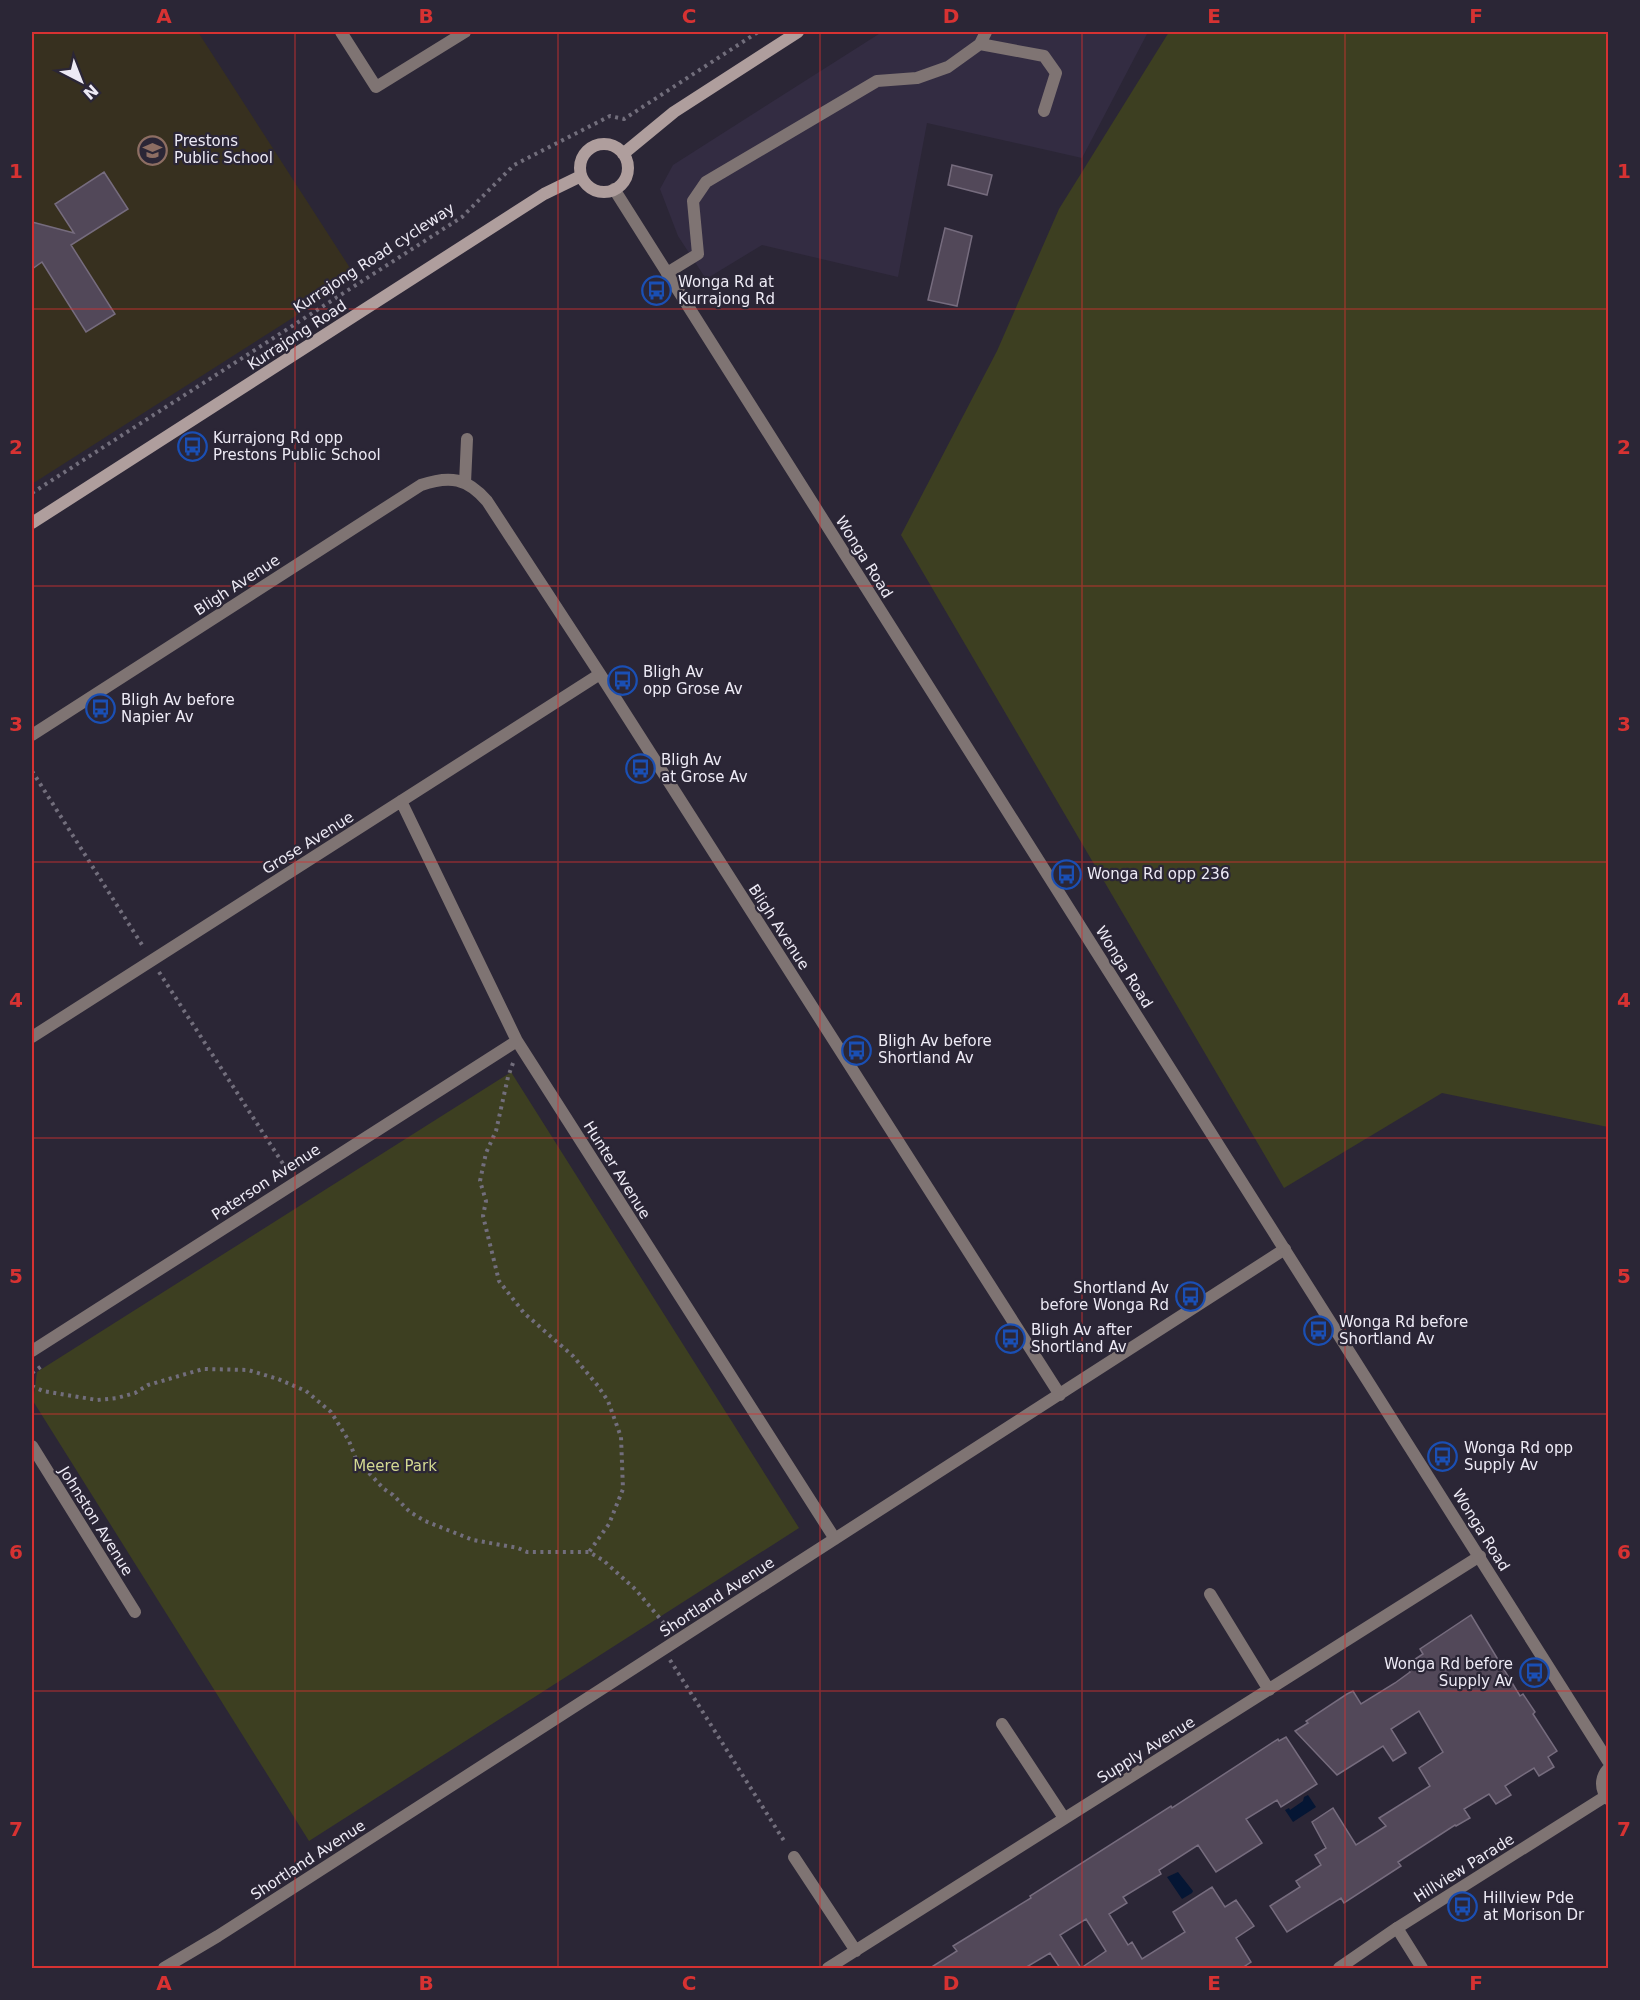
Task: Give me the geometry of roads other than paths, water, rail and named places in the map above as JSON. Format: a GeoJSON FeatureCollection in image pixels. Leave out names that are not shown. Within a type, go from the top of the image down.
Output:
{"type":"FeatureCollection","features":[{"type":"Feature","properties":{"kind":"main road"},"geometry":{"type":"LineString","coordinates":[[623,154],[674,112],[798,32]]}},
{"type":"Feature","properties":{"kind":"main road"},"geometry":{"type":"LineString","coordinates":[[606,144],[617,148],[626,159],[627,173],[614,189],[603,191],[592,188],[581,176],[582,158],[591,148],[606,144]]}},
{"type":"Feature","properties":{"kind":"main road","name":"Kurrajong Road"},"geometry":{"type":"LineString","coordinates":[[32,523],[544,194],[581,176]]}},
{"type":"Feature","properties":{"kind":"street"},"geometry":{"type":"LineString","coordinates":[[341,32],[376,87],[465,32]]}},
{"type":"Feature","properties":{"kind":"street"},"geometry":{"type":"LineString","coordinates":[[667,273],[698,254],[693,201],[706,182],[878,81],[929,75],[948,67],[980,44],[986,32]]}},
{"type":"Feature","properties":{"kind":"street"},"geometry":{"type":"LineString","coordinates":[[980,44],[1044,56],[1056,73],[1044,111]]}},
{"type":"Feature","properties":{"kind":"street","name":"Wonga Road"},"geometry":{"type":"LineString","coordinates":[[614,189],[1608,1761]]}},
{"type":"Feature","properties":{"kind":"street"},"geometry":{"type":"LineString","coordinates":[[465,483],[467,440]]}},
{"type":"Feature","properties":{"kind":"street","name":"Bligh Avenue"},"geometry":{"type":"LineString","coordinates":[[32,735],[421,485],[449,479],[477,489],[600,674],[1060,1395]]}},
{"type":"Feature","properties":{"kind":"street","name":"Grose Avenue"},"geometry":{"type":"LineString","coordinates":[[32,1037],[600,674]]}},
{"type":"Feature","properties":{"kind":"street","name":"Hunter Avenue"},"geometry":{"type":"LineString","coordinates":[[400,801],[517,1041],[835,1539]]}},
{"type":"Feature","properties":{"kind":"street","name":"Paterson Avenue"},"geometry":{"type":"LineString","coordinates":[[32,1351],[517,1041]]}},
{"type":"Feature","properties":{"kind":"street","name":"Shortland Avenue"},"geometry":{"type":"LineString","coordinates":[[164,1968],[218,1936],[1285,1249]]}},
{"type":"Feature","properties":{"kind":"street","name":"Johnston Avenue"},"geometry":{"type":"LineString","coordinates":[[32,1446],[135,1612]]}},
{"type":"Feature","properties":{"kind":"street","name":"Supply Avenue"},"geometry":{"type":"LineString","coordinates":[[828,1968],[1480,1556]]}},
{"type":"Feature","properties":{"kind":"street"},"geometry":{"type":"LineString","coordinates":[[1210,1594],[1269,1690]]}},
{"type":"Feature","properties":{"kind":"street"},"geometry":{"type":"LineString","coordinates":[[1002,1724],[1064,1818]]}},
{"type":"Feature","properties":{"kind":"street"},"geometry":{"type":"LineString","coordinates":[[1607,1797],[1602,1783],[1603,1776],[1608,1769]]}},
{"type":"Feature","properties":{"kind":"street","name":"Hillview Parade"},"geometry":{"type":"LineString","coordinates":[[1339,1968],[1397,1928],[1607,1797]]}},
{"type":"Feature","properties":{"kind":"street"},"geometry":{"type":"LineString","coordinates":[[794,1857],[856,1951]]}},
{"type":"Feature","properties":{"kind":"street"},"geometry":{"type":"LineString","coordinates":[[1397,1928],[1422,1968]]}},
{"type":"Feature","properties":{"kind":"water"},"geometry":{"type":"Polygon","coordinates":[[[1308,1795],[1316,1807],[1293,1822],[1285,1810],[1289,1808],[1290,1810],[1308,1795]]]}},
{"type":"Feature","properties":{"kind":"water"},"geometry":{"type":"Polygon","coordinates":[[[1178,1872],[1193,1891],[1182,1899],[1167,1877],[1178,1872]]]}},
{"type":"Feature","properties":{"kind":"place","name":"Prestons Public School"},"geometry":{"type":"Point","coordinates":[153,150]}},
{"type":"Feature","properties":{"kind":"place","name":"Wonga Rd at Kurrajong Rd"},"geometry":{"type":"Point","coordinates":[657,291]}},
{"type":"Feature","properties":{"kind":"place","name":"Kurrajong Rd opp Prestons Public School"},"geometry":{"type":"Point","coordinates":[192,447]}},
{"type":"Feature","properties":{"kind":"place","name":"Bligh Av opp Grose Av"},"geometry":{"type":"Point","coordinates":[622,681]}},
{"type":"Feature","properties":{"kind":"place","name":"Bligh Av before Napier Av"},"geometry":{"type":"Point","coordinates":[100,709]}},
{"type":"Feature","properties":{"kind":"place","name":"Bligh Av at Grose Av"},"geometry":{"type":"Point","coordinates":[640,769]}},
{"type":"Feature","properties":{"kind":"place","name":"Wonga Rd opp 236"},"geometry":{"type":"Point","coordinates":[1066,874]}},
{"type":"Feature","properties":{"kind":"place","name":"Bligh Av before Shortland Av"},"geometry":{"type":"Point","coordinates":[857,1050]}},
{"type":"Feature","properties":{"kind":"place","name":"Shortland Av before Wonga Rd"},"geometry":{"type":"Point","coordinates":[1190,1297]}},
{"type":"Feature","properties":{"kind":"place","name":"Wonga Rd before Shortland Av"},"geometry":{"type":"Point","coordinates":[1318,1331]}},
{"type":"Feature","properties":{"kind":"place","name":"Bligh Av after Shortland Av"},"geometry":{"type":"Point","coordinates":[1010,1339]}},
{"type":"Feature","properties":{"kind":"place","name":"Wonga Rd opp Supply Av"},"geometry":{"type":"Point","coordinates":[1443,1457]}},
{"type":"Feature","properties":{"kind":"place","name":"Wonga Rd before Supply Av"},"geometry":{"type":"Point","coordinates":[1534,1673]}},
{"type":"Feature","properties":{"kind":"place","name":"Hillview Pde at Morison Dr"},"geometry":{"type":"Point","coordinates":[1462,1907]}},
{"type":"Feature","properties":{"kind":"park label","name":"Meere Park"},"geometry":{"type":"Point","coordinates":[395,1466]}}]}
